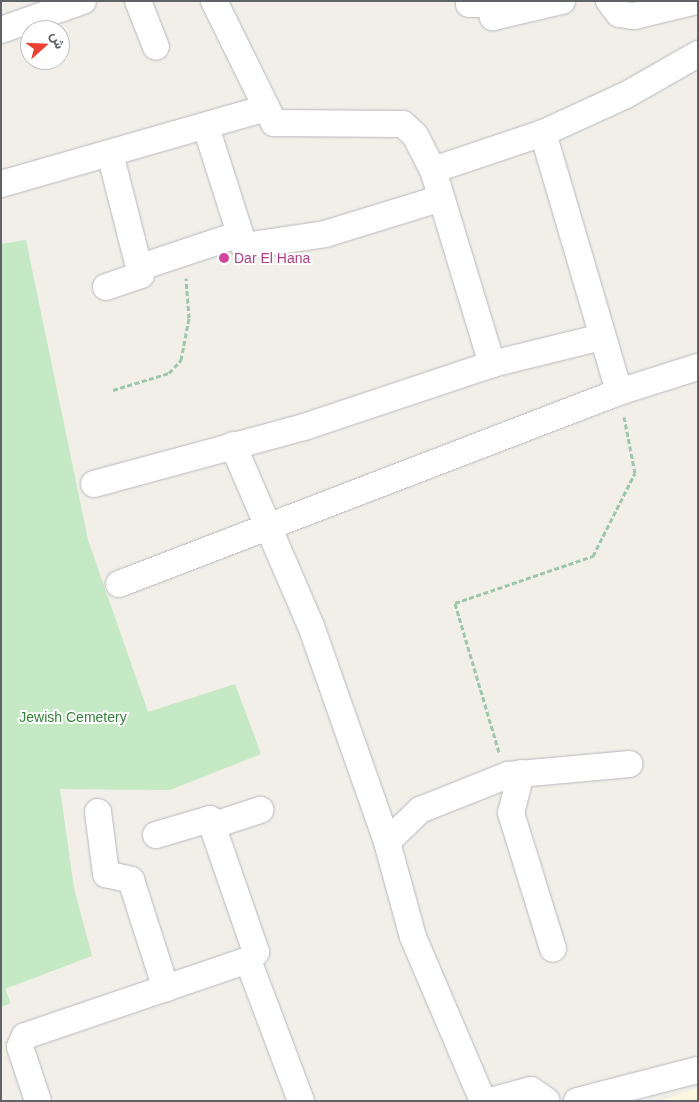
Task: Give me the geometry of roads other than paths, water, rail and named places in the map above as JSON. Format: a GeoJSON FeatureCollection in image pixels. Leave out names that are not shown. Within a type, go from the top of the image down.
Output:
{"type":"FeatureCollection","features":[{"type":"Feature","properties":{"kind":"street"},"geometry":{"type":"LineString","coordinates":[[1,30],[83,1]]}},
{"type":"Feature","properties":{"kind":"street"},"geometry":{"type":"LineString","coordinates":[[138,1],[156,48]]}},
{"type":"Feature","properties":{"kind":"street"},"geometry":{"type":"LineString","coordinates":[[214,1],[274,123],[403,124],[415,135],[433,170],[492,364]]}},
{"type":"Feature","properties":{"kind":"street"},"geometry":{"type":"LineString","coordinates":[[469,4],[490,4],[493,16],[562,1]]}},
{"type":"Feature","properties":{"kind":"street"},"geometry":{"type":"LineString","coordinates":[[609,1],[619,14],[634,16],[697,1]]}},
{"type":"Feature","properties":{"kind":"street"},"geometry":{"type":"LineString","coordinates":[[433,170],[543,133],[626,95],[698,54]]}},
{"type":"Feature","properties":{"kind":"street"},"geometry":{"type":"LineString","coordinates":[[1,184],[206,128],[266,108]]}},
{"type":"Feature","properties":{"kind":"street"},"geometry":{"type":"LineString","coordinates":[[206,128],[244,246],[325,234],[442,198]]}},
{"type":"Feature","properties":{"kind":"street"},"geometry":{"type":"LineString","coordinates":[[543,133],[619,392]]}},
{"type":"Feature","properties":{"kind":"street"},"geometry":{"type":"LineString","coordinates":[[106,287],[141,275],[141,267],[110,153]]}},
{"type":"Feature","properties":{"kind":"street"},"geometry":{"type":"LineString","coordinates":[[141,267],[240,234]]}},
{"type":"Feature","properties":{"kind":"street"},"geometry":{"type":"LineString","coordinates":[[94,484],[304,426],[492,364],[602,337]]}},
{"type":"Feature","properties":{"kind":"street"},"geometry":{"type":"LineString","coordinates":[[120,584],[619,392],[698,366]]}},
{"type":"Feature","properties":{"kind":"street"},"geometry":{"type":"LineString","coordinates":[[233,445],[311,626],[387,842],[413,937],[482,1101]]}},
{"type":"Feature","properties":{"kind":"street"},"geometry":{"type":"LineString","coordinates":[[387,842],[420,810],[514,774],[630,764]]}},
{"type":"Feature","properties":{"kind":"street"},"geometry":{"type":"LineString","coordinates":[[514,774],[511,813],[553,949]]}},
{"type":"Feature","properties":{"kind":"street"},"geometry":{"type":"LineString","coordinates":[[211,826],[260,810]]}},
{"type":"Feature","properties":{"kind":"street"},"geometry":{"type":"LineString","coordinates":[[98,812],[106,874],[131,880],[166,989]]}},
{"type":"Feature","properties":{"kind":"street"},"geometry":{"type":"LineString","coordinates":[[38,1101],[20,1040],[248,960],[256,952],[210,819],[156,835]]}},
{"type":"Feature","properties":{"kind":"street"},"geometry":{"type":"LineString","coordinates":[[248,960],[301,1101]]}},
{"type":"Feature","properties":{"kind":"street"},"geometry":{"type":"LineString","coordinates":[[577,1101],[698,1070]]}},
{"type":"Feature","properties":{"kind":"street"},"geometry":{"type":"LineString","coordinates":[[490,1101],[531,1090],[547,1101]]}},
{"type":"Feature","properties":{"kind":"place","name":"Dar El Hana"},"geometry":{"type":"Point","coordinates":[224,258]}},
{"type":"Feature","properties":{"kind":"park label","name":"Jewish Cemetery"},"geometry":{"type":"Point","coordinates":[73,717]}}]}
